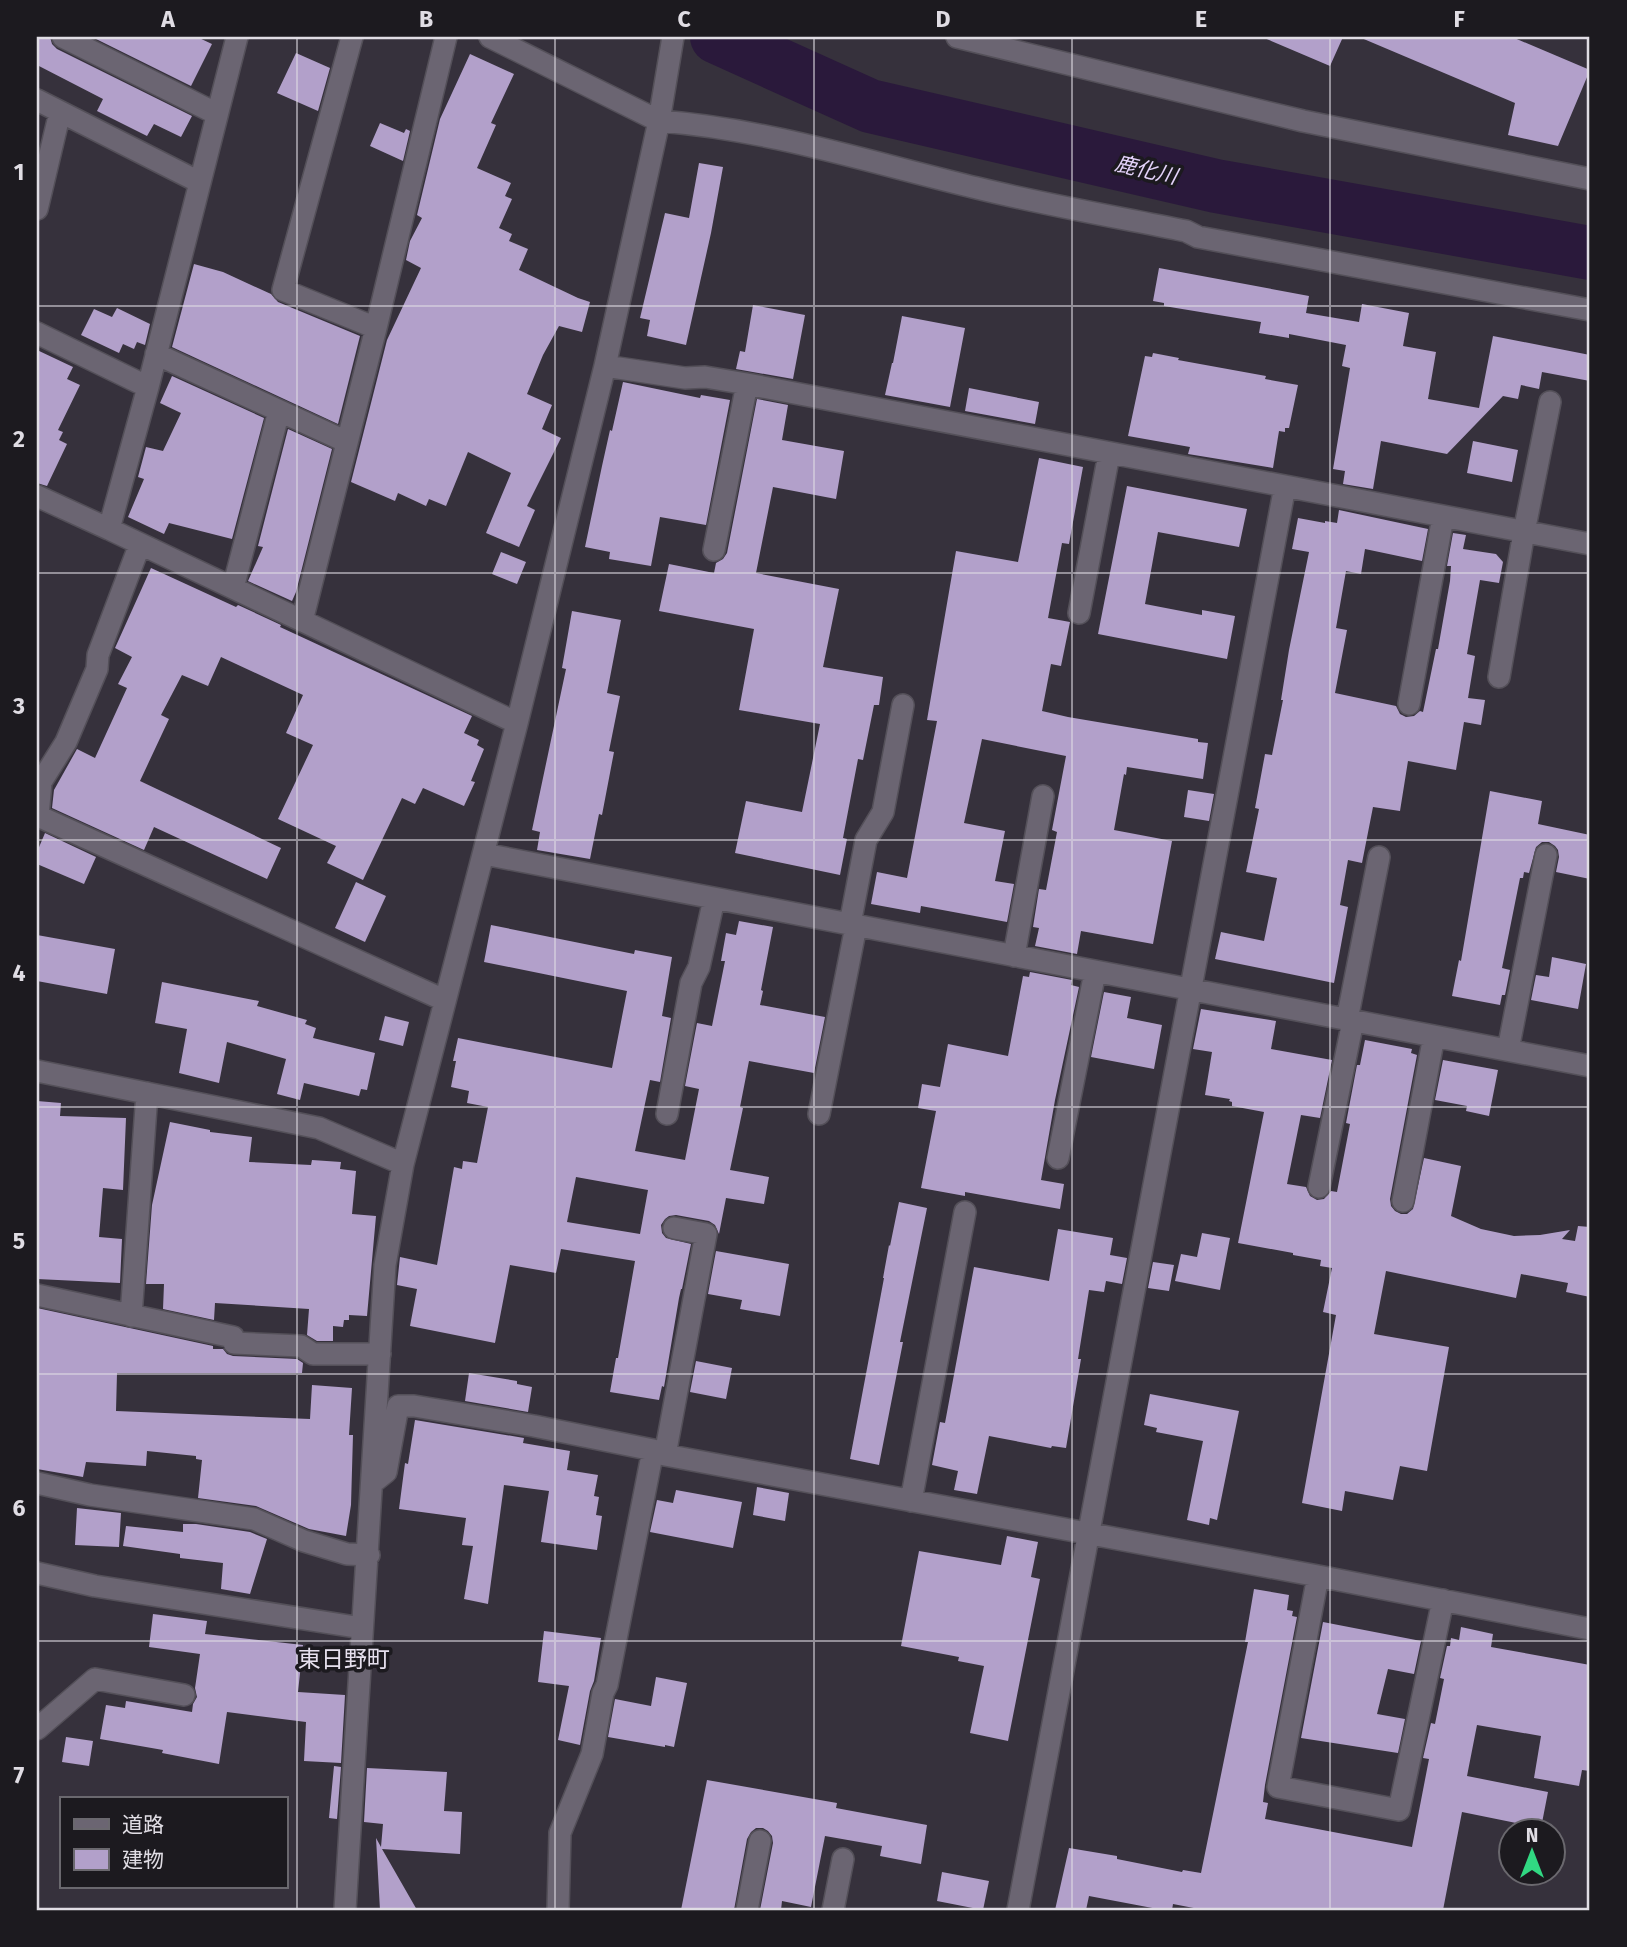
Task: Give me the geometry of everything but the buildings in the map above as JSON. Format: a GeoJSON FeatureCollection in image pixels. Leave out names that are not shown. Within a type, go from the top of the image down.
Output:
{"type":"FeatureCollection","features":[{"type":"Feature","properties":{"kind":"street"},"geometry":{"type":"LineString","coordinates":[[63,37],[217,114]]}},
{"type":"Feature","properties":{"kind":"street"},"geometry":{"type":"LineString","coordinates":[[352,37],[283,290],[376,328]]}},
{"type":"Feature","properties":{"kind":"street"},"geometry":{"type":"LineString","coordinates":[[302,621],[446,37]]}},
{"type":"Feature","properties":{"kind":"street"},"geometry":{"type":"LineString","coordinates":[[490,37],[659,121],[689,123],[795,142],[980,189],[1186,231],[1198,237],[1590,310]]}},
{"type":"Feature","properties":{"kind":"street"},"geometry":{"type":"LineString","coordinates":[[345,1910],[385,1265],[403,1164],[606,366],[659,121],[673,37]]}},
{"type":"Feature","properties":{"kind":"street"},"geometry":{"type":"LineString","coordinates":[[957,37],[1303,121],[1590,179]]}},
{"type":"Feature","properties":{"kind":"street"},"geometry":{"type":"LineString","coordinates":[[109,529],[217,114],[229,40]]}},
{"type":"Feature","properties":{"kind":"street"},"geometry":{"type":"LineString","coordinates":[[37,100],[199,182]]}},
{"type":"Feature","properties":{"kind":"street"},"geometry":{"type":"LineString","coordinates":[[37,209],[60,112]]}},
{"type":"Feature","properties":{"kind":"street"},"geometry":{"type":"LineString","coordinates":[[37,333],[148,387]]}},
{"type":"Feature","properties":{"kind":"street"},"geometry":{"type":"LineString","coordinates":[[156,354],[347,442]]}},
{"type":"Feature","properties":{"kind":"street"},"geometry":{"type":"LineString","coordinates":[[606,366],[747,384],[1590,544]]}},
{"type":"Feature","properties":{"kind":"street"},"geometry":{"type":"LineString","coordinates":[[714,550],[747,384]]}},
{"type":"Feature","properties":{"kind":"street"},"geometry":{"type":"LineString","coordinates":[[1499,677],[1550,402]]}},
{"type":"Feature","properties":{"kind":"street"},"geometry":{"type":"LineString","coordinates":[[233,588],[279,411]]}},
{"type":"Feature","properties":{"kind":"street"},"geometry":{"type":"LineString","coordinates":[[1079,613],[1109,454]]}},
{"type":"Feature","properties":{"kind":"street"},"geometry":{"type":"LineString","coordinates":[[1018,1910],[1285,486]]}},
{"type":"Feature","properties":{"kind":"street"},"geometry":{"type":"LineString","coordinates":[[37,496],[517,723]]}},
{"type":"Feature","properties":{"kind":"street"},"geometry":{"type":"LineString","coordinates":[[1409,704],[1443,517]]}},
{"type":"Feature","properties":{"kind":"street"},"geometry":{"type":"LineString","coordinates":[[140,544],[98,655],[97,669],[66,742],[41,782],[38,816],[444,1000]]}},
{"type":"Feature","properties":{"kind":"street"},"geometry":{"type":"LineString","coordinates":[[819,1114],[866,840],[883,812],[903,705]]}},
{"type":"Feature","properties":{"kind":"street"},"geometry":{"type":"LineString","coordinates":[[1014,956],[1043,796]]}},
{"type":"Feature","properties":{"kind":"street"},"geometry":{"type":"LineString","coordinates":[[484,854],[1590,1066]]}},
{"type":"Feature","properties":{"kind":"street"},"geometry":{"type":"LineString","coordinates":[[1508,1050],[1546,855]]}},
{"type":"Feature","properties":{"kind":"street"},"geometry":{"type":"LineString","coordinates":[[1319,1186],[1379,857]]}},
{"type":"Feature","properties":{"kind":"street"},"geometry":{"type":"LineString","coordinates":[[667,1114],[691,984],[699,967],[714,899]]}},
{"type":"Feature","properties":{"kind":"street"},"geometry":{"type":"LineString","coordinates":[[1058,1158],[1095,972]]}},
{"type":"Feature","properties":{"kind":"street"},"geometry":{"type":"LineString","coordinates":[[1403,1201],[1434,1037]]}},
{"type":"Feature","properties":{"kind":"street"},"geometry":{"type":"LineString","coordinates":[[37,1071],[319,1128],[403,1164]]}},
{"type":"Feature","properties":{"kind":"street"},"geometry":{"type":"LineString","coordinates":[[131,1316],[147,1093]]}},
{"type":"Feature","properties":{"kind":"street"},"geometry":{"type":"LineString","coordinates":[[911,1501],[965,1212]]}},
{"type":"Feature","properties":{"kind":"street"},"geometry":{"type":"LineString","coordinates":[[558,1910],[560,1833],[592,1754],[603,1693],[607,1685],[706,1234],[674,1228]]}},
{"type":"Feature","properties":{"kind":"street"},"geometry":{"type":"LineString","coordinates":[[37,1295],[233,1336],[234,1343],[301,1346],[313,1354],[380,1354]]}},
{"type":"Feature","properties":{"kind":"street"},"geometry":{"type":"LineString","coordinates":[[372,1484],[386,1472],[398,1406],[414,1406],[534,1426],[659,1453],[1590,1629]]}},
{"type":"Feature","properties":{"kind":"street"},"geometry":{"type":"LineString","coordinates":[[37,1483],[90,1494],[254,1519],[304,1541],[346,1554],[369,1555]]}},
{"type":"Feature","properties":{"kind":"street"},"geometry":{"type":"LineString","coordinates":[[37,1573],[95,1586],[362,1628]]}},
{"type":"Feature","properties":{"kind":"street"},"geometry":{"type":"LineString","coordinates":[[1318,1576],[1278,1787],[1399,1810],[1443,1601]]}},
{"type":"Feature","properties":{"kind":"street"},"geometry":{"type":"LineString","coordinates":[[37,1730],[95,1679],[184,1695]]}},
{"type":"Feature","properties":{"kind":"street"},"geometry":{"type":"LineString","coordinates":[[747,1910],[760,1841]]}},
{"type":"Feature","properties":{"kind":"street"},"geometry":{"type":"LineString","coordinates":[[833,1910],[843,1859]]}},
{"type":"Feature","properties":{"kind":"waterway","name":"鹿化川"},"geometry":{"type":"LineString","coordinates":[[717,37],[870,106],[1216,186],[1590,253]]}},
{"type":"Feature","properties":{"kind":"district","name":"東日野町"},"geometry":{"type":"Point","coordinates":[344,1659]}}]}
